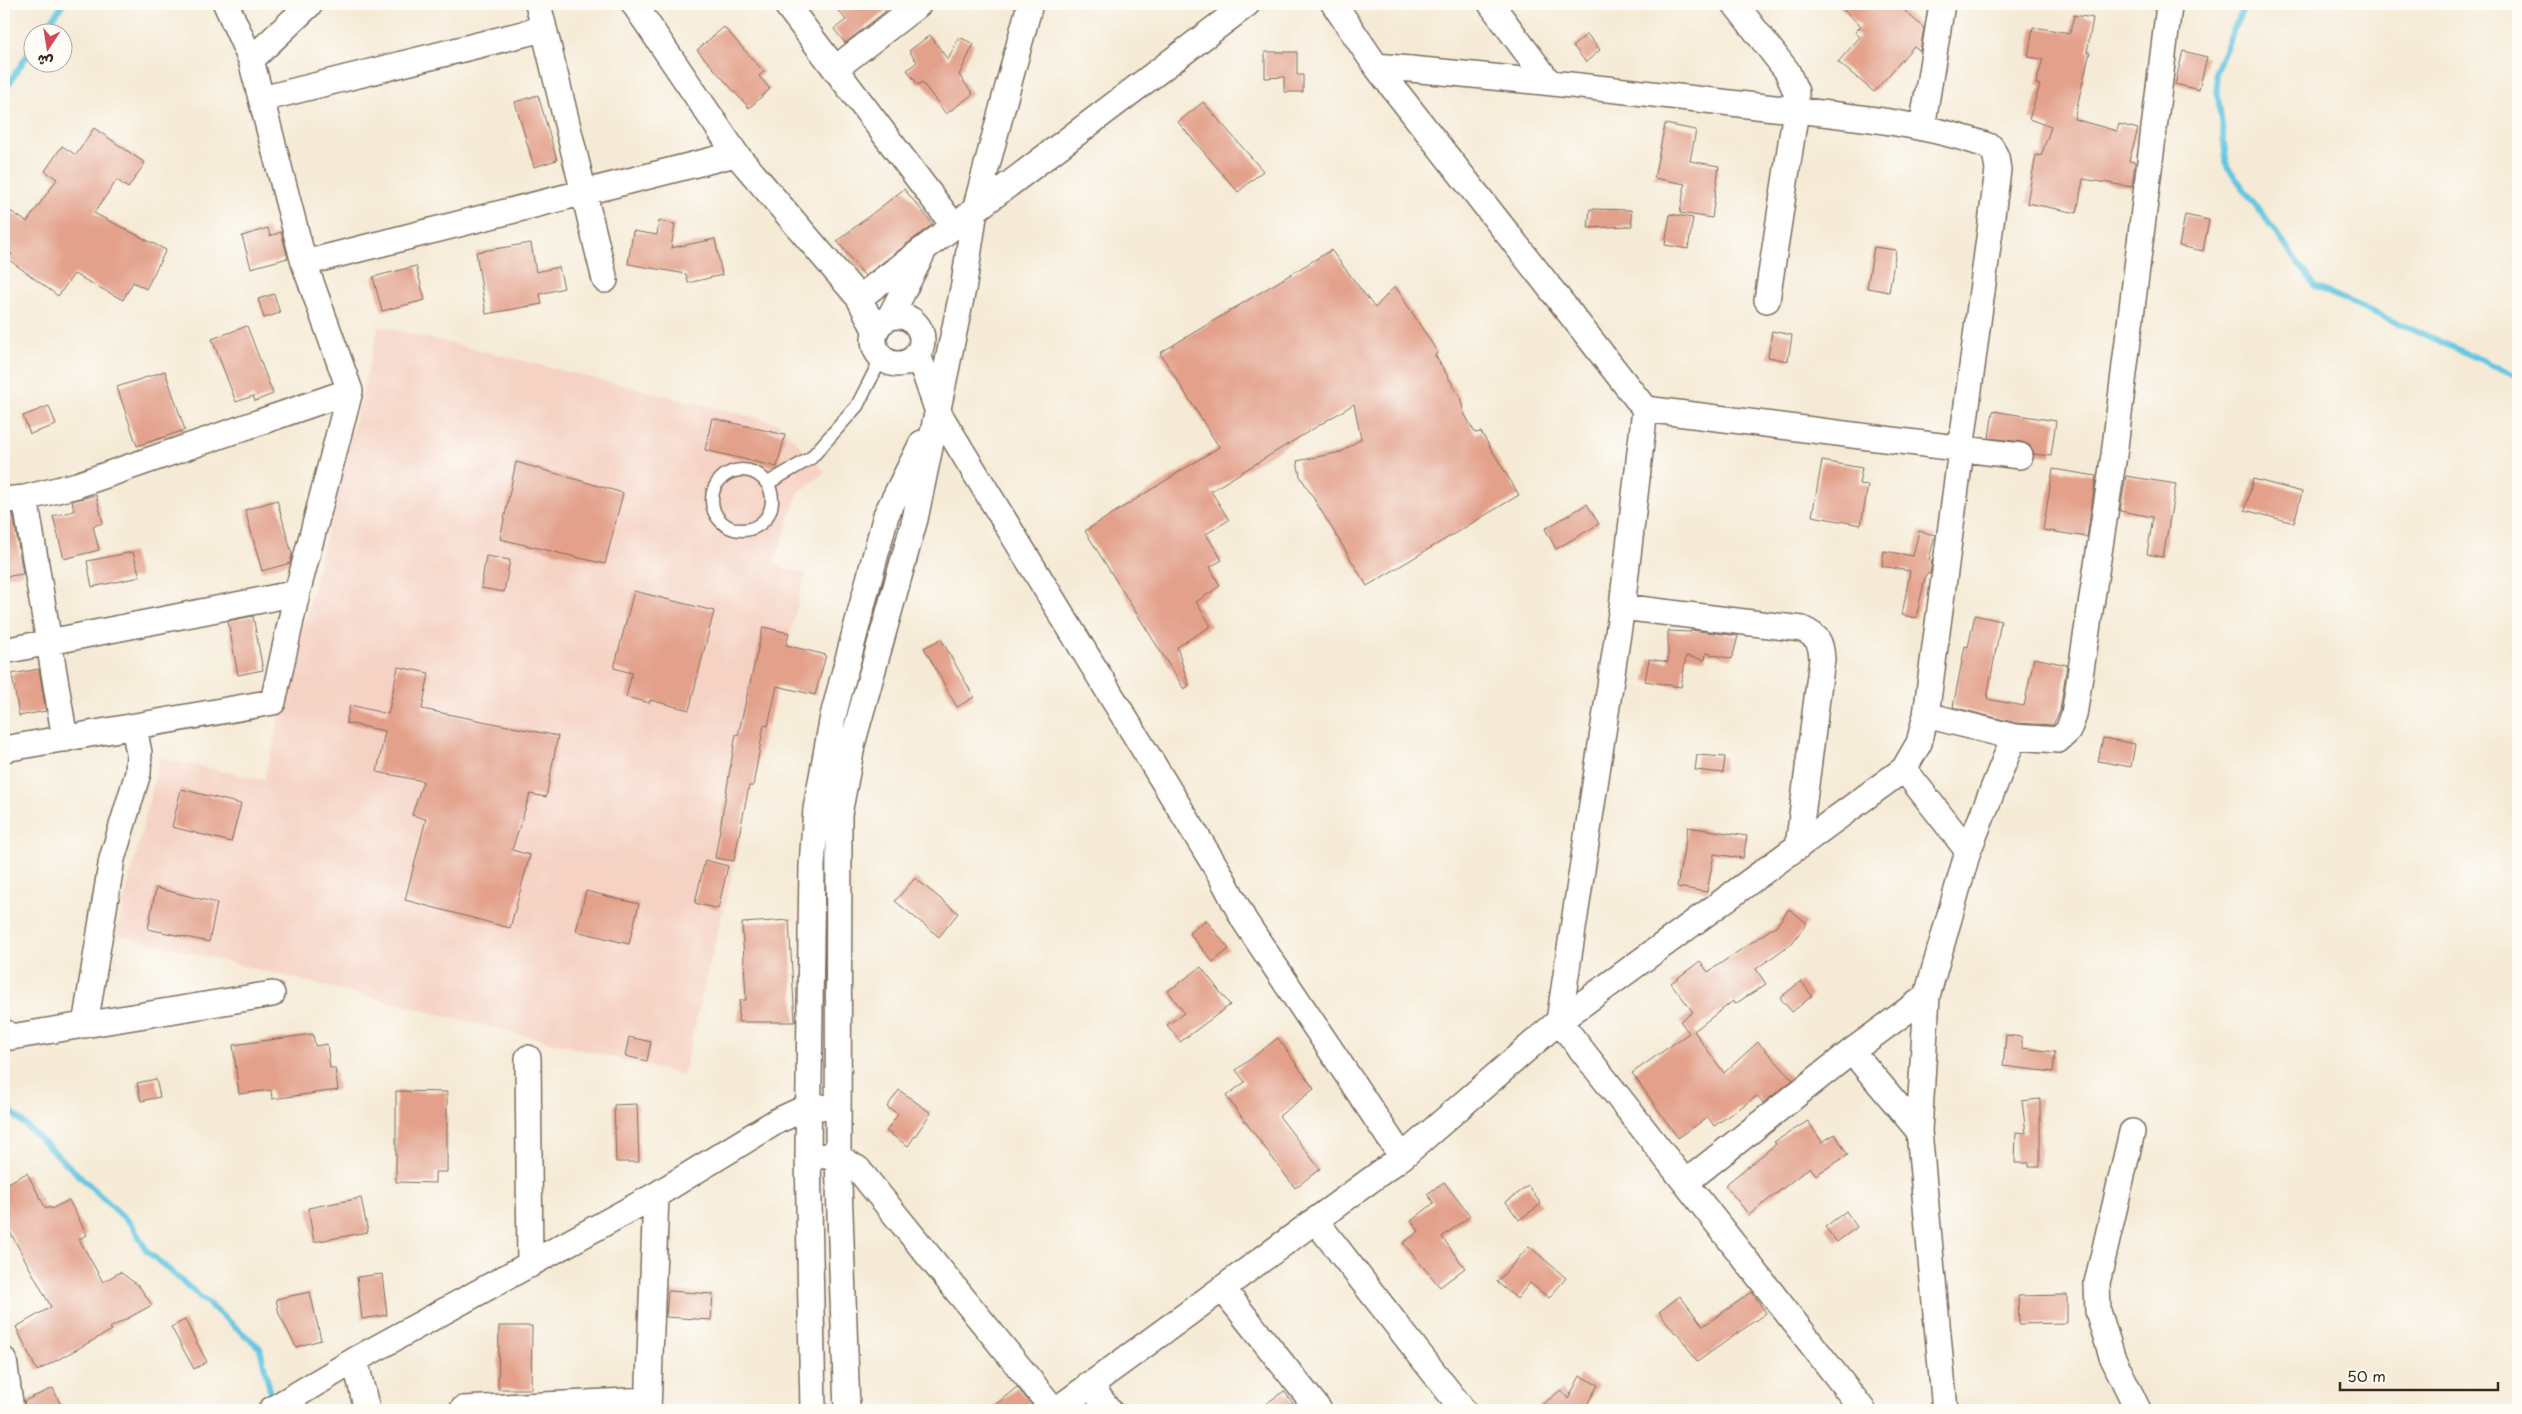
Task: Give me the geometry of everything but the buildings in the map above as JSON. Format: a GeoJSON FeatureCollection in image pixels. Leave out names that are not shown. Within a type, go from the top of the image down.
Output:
{"type":"FeatureCollection","features":[{"type":"Feature","properties":{"kind":"street"},"geometry":{"type":"LineString","coordinates":[[4,749],[273,702],[297,594],[350,391],[304,263],[251,60],[226,4]]}},
{"type":"Feature","properties":{"kind":"street"},"geometry":{"type":"LineString","coordinates":[[251,60],[310,4]]}},
{"type":"Feature","properties":{"kind":"street"},"geometry":{"type":"LineString","coordinates":[[538,4],[605,280]]}},
{"type":"Feature","properties":{"kind":"street"},"geometry":{"type":"LineString","coordinates":[[634,4],[736,154],[882,324]]}},
{"type":"Feature","properties":{"kind":"street"},"geometry":{"type":"LineString","coordinates":[[786,4],[954,226]]}},
{"type":"Feature","properties":{"kind":"street"},"geometry":{"type":"LineString","coordinates":[[836,68],[919,4]]}},
{"type":"Feature","properties":{"kind":"street"},"geometry":{"type":"LineString","coordinates":[[847,1410],[837,1106],[839,814],[853,741],[915,519],[964,284],[975,210],[1030,4]]}},
{"type":"Feature","properties":{"kind":"street"},"geometry":{"type":"LineString","coordinates":[[860,298],[1247,4]]}},
{"type":"Feature","properties":{"kind":"street"},"geometry":{"type":"LineString","coordinates":[[1334,4],[1376,66],[1645,409],[2020,456]]}},
{"type":"Feature","properties":{"kind":"street"},"geometry":{"type":"LineString","coordinates":[[1491,4],[1548,81]]}},
{"type":"Feature","properties":{"kind":"street"},"geometry":{"type":"LineString","coordinates":[[1735,4],[1787,71],[1796,92],[1796,110],[1767,300]]}},
{"type":"Feature","properties":{"kind":"street"},"geometry":{"type":"LineString","coordinates":[[1922,128],[1942,4]]}},
{"type":"Feature","properties":{"kind":"street"},"geometry":{"type":"LineString","coordinates":[[1926,715],[2014,737],[2058,740],[2068,730],[2074,715],[2114,455],[2167,16],[2168,6],[2166,4]]}},
{"type":"Feature","properties":{"kind":"street"},"geometry":{"type":"LineString","coordinates":[[262,99],[543,29]]}},
{"type":"Feature","properties":{"kind":"street"},"geometry":{"type":"LineString","coordinates":[[808,1154],[838,1157],[858,1169],[1055,1410],[1402,1157],[1559,1021],[1904,769],[1919,743],[1926,715],[1997,164],[1991,147],[1922,128],[1796,110],[1548,81],[1376,66]]}},
{"type":"Feature","properties":{"kind":"street"},"geometry":{"type":"LineString","coordinates":[[304,263],[736,154]]}},
{"type":"Feature","properties":{"kind":"street"},"geometry":{"type":"LineString","coordinates":[[926,247],[873,340],[875,350],[881,359],[890,364],[900,365],[910,361],[920,350],[964,284]]}},
{"type":"Feature","properties":{"kind":"street"},"geometry":{"type":"LineString","coordinates":[[882,324],[900,316],[910,319],[918,325],[922,335],[920,350],[938,412],[1220,874],[1244,920],[1402,1157]]}},
{"type":"Feature","properties":{"kind":"street"},"geometry":{"type":"LineString","coordinates":[[65,739],[48,643],[15,499],[77,486],[350,391]]}},
{"type":"Feature","properties":{"kind":"street"},"geometry":{"type":"LineString","coordinates":[[1645,409],[1622,607],[1559,1021],[1863,1410]]}},
{"type":"Feature","properties":{"kind":"street"},"geometry":{"type":"LineString","coordinates":[[813,1410],[808,1107],[812,866],[816,810],[831,725],[886,515],[938,412]]}},
{"type":"Feature","properties":{"kind":"street"},"geometry":{"type":"LineString","coordinates":[[4,651],[297,594]]}},
{"type":"Feature","properties":{"kind":"street"},"geometry":{"type":"LineString","coordinates":[[1622,607],[1802,629],[1815,635],[1822,644],[1822,659],[1798,846]]}},
{"type":"Feature","properties":{"kind":"street"},"geometry":{"type":"LineString","coordinates":[[85,1024],[112,859],[138,773],[139,753],[134,727]]}},
{"type":"Feature","properties":{"kind":"street"},"geometry":{"type":"LineString","coordinates":[[1941,1408],[1919,1131],[1927,996],[1968,851],[2014,737]]}},
{"type":"Feature","properties":{"kind":"street"},"geometry":{"type":"LineString","coordinates":[[1904,769],[1968,851]]}},
{"type":"Feature","properties":{"kind":"street"},"geometry":{"type":"LineString","coordinates":[[4,1032],[11,1037],[272,994]]}},
{"type":"Feature","properties":{"kind":"street"},"geometry":{"type":"LineString","coordinates":[[1686,1182],[1852,1051],[1927,996]]}},
{"type":"Feature","properties":{"kind":"street"},"geometry":{"type":"LineString","coordinates":[[1852,1051],[1919,1131]]}},
{"type":"Feature","properties":{"kind":"street"},"geometry":{"type":"LineString","coordinates":[[528,1058],[530,1266]]}},
{"type":"Feature","properties":{"kind":"street"},"geometry":{"type":"LineString","coordinates":[[271,1410],[355,1360],[530,1266],[656,1195],[777,1121],[808,1107],[837,1106]]}},
{"type":"Feature","properties":{"kind":"street"},"geometry":{"type":"LineString","coordinates":[[2132,1132],[2097,1283],[2097,1292],[2098,1311],[2112,1356],[2138,1410]]}},
{"type":"Feature","properties":{"kind":"street"},"geometry":{"type":"LineString","coordinates":[[463,1409],[648,1405],[656,1195]]}},
{"type":"Feature","properties":{"kind":"street"},"geometry":{"type":"LineString","coordinates":[[1315,1220],[1463,1410]]}},
{"type":"Feature","properties":{"kind":"street"},"geometry":{"type":"LineString","coordinates":[[1222,1288],[1319,1410]]}},
{"type":"Feature","properties":{"kind":"street"},"geometry":{"type":"LineString","coordinates":[[4,1360],[11,1410]]}},
{"type":"Feature","properties":{"kind":"street"},"geometry":{"type":"LineString","coordinates":[[355,1360],[367,1410]]}},
{"type":"Feature","properties":{"kind":"street"},"geometry":{"type":"LineString","coordinates":[[1089,1384],[1109,1410]]}},
{"type":"Feature","properties":{"kind":"lane"},"geometry":{"type":"LineString","coordinates":[[768,483],[811,458],[857,406],[881,359]]}},
{"type":"Feature","properties":{"kind":"lane"},"geometry":{"type":"LineString","coordinates":[[740,469],[756,473],[768,483],[773,498],[770,514],[760,526],[744,531],[729,528],[716,518],[711,503],[714,487],[725,475],[740,469]]}},
{"type":"Feature","properties":{"kind":"shaded area"},"geometry":{"type":"Polygon","coordinates":[[[379,326],[778,423],[825,472],[799,492],[774,564],[805,574],[683,1075],[116,934],[160,758],[264,780],[379,326]]]}},
{"type":"Feature","properties":{"kind":"waterway"},"geometry":{"type":"LineString","coordinates":[[50,22],[63,4]]}},
{"type":"Feature","properties":{"kind":"waterway"},"geometry":{"type":"LineString","coordinates":[[2245,4],[2215,73],[2227,166],[2316,287],[2518,376]]}},
{"type":"Feature","properties":{"kind":"waterway"},"geometry":{"type":"LineString","coordinates":[[4,91],[22,63]]}},
{"type":"Feature","properties":{"kind":"waterway"},"geometry":{"type":"LineString","coordinates":[[4,1105],[132,1225],[147,1251],[260,1348],[273,1403]]}}]}
